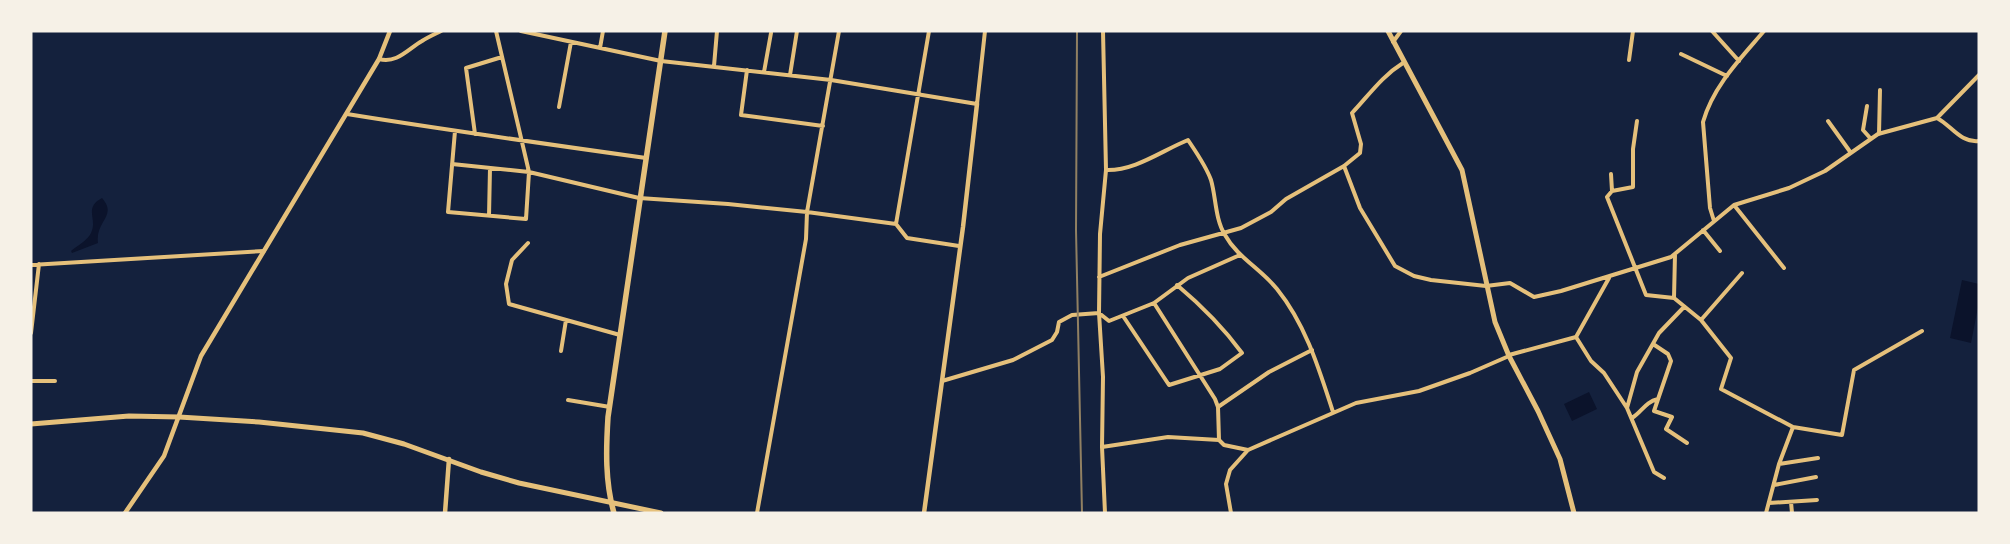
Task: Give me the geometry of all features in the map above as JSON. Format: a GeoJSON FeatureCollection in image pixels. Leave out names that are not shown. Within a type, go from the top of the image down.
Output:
{"type":"FeatureCollection","features":[{"type":"Feature","properties":{"kind":"main road"},"geometry":{"type":"LineString","coordinates":[[614,513],[610,502],[606,452],[610,408],[639,198],[665,31]]}},
{"type":"Feature","properties":{"kind":"main road"},"geometry":{"type":"LineString","coordinates":[[1388,31],[1462,170],[1495,322],[1560,459],[1574,513]]}},
{"type":"Feature","properties":{"kind":"main road"},"geometry":{"type":"LineString","coordinates":[[31,424],[129,416],[179,417],[259,422],[363,433],[519,483],[661,513]]}},
{"type":"Feature","properties":{"kind":"street"},"geometry":{"type":"LineString","coordinates":[[125,513],[164,456],[201,356],[379,59],[390,31]]}},
{"type":"Feature","properties":{"kind":"street"},"geometry":{"type":"LineString","coordinates":[[379,59],[387,61],[396,59],[422,41],[441,31]]}},
{"type":"Feature","properties":{"kind":"street"},"geometry":{"type":"LineString","coordinates":[[455,131],[448,212],[526,219],[529,172],[496,31]]}},
{"type":"Feature","properties":{"kind":"street"},"geometry":{"type":"LineString","coordinates":[[521,31],[661,61],[831,80],[918,96],[977,104]]}},
{"type":"Feature","properties":{"kind":"street"},"geometry":{"type":"LineString","coordinates":[[551,38],[552,31]]}},
{"type":"Feature","properties":{"kind":"street"},"geometry":{"type":"LineString","coordinates":[[600,48],[603,31]]}},
{"type":"Feature","properties":{"kind":"street"},"geometry":{"type":"LineString","coordinates":[[714,66],[717,31]]}},
{"type":"Feature","properties":{"kind":"street"},"geometry":{"type":"LineString","coordinates":[[790,75],[797,31]]}},
{"type":"Feature","properties":{"kind":"street"},"geometry":{"type":"LineString","coordinates":[[758,513],[806,240],[807,212],[839,31]]}},
{"type":"Feature","properties":{"kind":"street"},"geometry":{"type":"LineString","coordinates":[[896,224],[929,31]]}},
{"type":"Feature","properties":{"kind":"street"},"geometry":{"type":"LineString","coordinates":[[924,513],[985,31]]}},
{"type":"Feature","properties":{"kind":"street"},"geometry":{"type":"LineString","coordinates":[[1103,31],[1106,170],[1099,277],[1099,313],[1103,378],[1102,447],[1105,513]]}},
{"type":"Feature","properties":{"kind":"street"},"geometry":{"type":"LineString","coordinates":[[1393,42],[1401,31]]}},
{"type":"Feature","properties":{"kind":"street"},"geometry":{"type":"LineString","coordinates":[[1629,60],[1633,31]]}},
{"type":"Feature","properties":{"kind":"street"},"geometry":{"type":"LineString","coordinates":[[1712,31],[1739,61]]}},
{"type":"Feature","properties":{"kind":"street"},"geometry":{"type":"LineString","coordinates":[[1714,221],[1710,208],[1703,122],[1705,113],[1727,76],[1764,31]]}},
{"type":"Feature","properties":{"kind":"street"},"geometry":{"type":"LineString","coordinates":[[764,72],[771,33]]}},
{"type":"Feature","properties":{"kind":"street"},"geometry":{"type":"LineString","coordinates":[[559,107],[571,42]]}},
{"type":"Feature","properties":{"kind":"street"},"geometry":{"type":"LineString","coordinates":[[1682,54],[1727,76]]}},
{"type":"Feature","properties":{"kind":"street"},"geometry":{"type":"LineString","coordinates":[[475,134],[466,68],[502,57]]}},
{"type":"Feature","properties":{"kind":"street"},"geometry":{"type":"LineString","coordinates":[[1099,277],[1180,245],[1241,228],[1271,212],[1286,198],[1344,166],[1360,153],[1361,144],[1352,113],[1383,77],[1404,63]]}},
{"type":"Feature","properties":{"kind":"street"},"geometry":{"type":"LineString","coordinates":[[747,70],[741,115],[823,126]]}},
{"type":"Feature","properties":{"kind":"street"},"geometry":{"type":"LineString","coordinates":[[1344,166],[1360,208],[1395,266],[1414,276],[1432,280],[1486,286],[1510,283],[1534,297],[1610,277],[1671,257],[1734,205],[1788,188],[1825,171],[1879,134],[1937,118],[1979,75]]}},
{"type":"Feature","properties":{"kind":"street"},"geometry":{"type":"LineString","coordinates":[[1879,134],[1880,90]]}},
{"type":"Feature","properties":{"kind":"street"},"geometry":{"type":"LineString","coordinates":[[1866,106],[1863,130],[1871,139]]}},
{"type":"Feature","properties":{"kind":"street"},"geometry":{"type":"LineString","coordinates":[[347,114],[646,158]]}},
{"type":"Feature","properties":{"kind":"street"},"geometry":{"type":"LineString","coordinates":[[1937,118],[1958,135],[1971,142],[1979,141]]}},
{"type":"Feature","properties":{"kind":"street"},"geometry":{"type":"LineString","coordinates":[[1637,121],[1633,149],[1633,187],[1612,191],[1607,197],[1646,295],[1674,298],[1701,320],[1731,358],[1720,389],[1793,427],[1842,435],[1854,370],[1922,331]]}},
{"type":"Feature","properties":{"kind":"street"},"geometry":{"type":"LineString","coordinates":[[1828,121],[1851,153]]}},
{"type":"Feature","properties":{"kind":"street"},"geometry":{"type":"LineString","coordinates":[[1106,170],[1133,166],[1188,140],[1210,179],[1223,233],[1240,255],[1265,275],[1286,301],[1305,333],[1334,412]]}},
{"type":"Feature","properties":{"kind":"street"},"geometry":{"type":"LineString","coordinates":[[452,164],[529,172],[639,198],[728,204],[896,224],[907,238],[959,246]]}},
{"type":"Feature","properties":{"kind":"street"},"geometry":{"type":"LineString","coordinates":[[489,216],[490,168]]}},
{"type":"Feature","properties":{"kind":"street"},"geometry":{"type":"LineString","coordinates":[[1611,174],[1612,191]]}},
{"type":"Feature","properties":{"kind":"street"},"geometry":{"type":"LineString","coordinates":[[1734,205],[1784,268]]}},
{"type":"Feature","properties":{"kind":"street"},"geometry":{"type":"LineString","coordinates":[[1703,230],[1720,251]]}},
{"type":"Feature","properties":{"kind":"street"},"geometry":{"type":"LineString","coordinates":[[528,243],[512,260],[506,284],[509,304],[620,335]]}},
{"type":"Feature","properties":{"kind":"street"},"geometry":{"type":"LineString","coordinates":[[31,265],[264,251]]}},
{"type":"Feature","properties":{"kind":"street"},"geometry":{"type":"LineString","coordinates":[[1674,298],[1675,254]]}},
{"type":"Feature","properties":{"kind":"street"},"geometry":{"type":"LineString","coordinates":[[942,382],[1013,360],[1052,340],[1057,332],[1059,322],[1072,315],[1099,313],[1109,321],[1154,303],[1177,285],[1240,255]]}},
{"type":"Feature","properties":{"kind":"street"},"geometry":{"type":"LineString","coordinates":[[31,333],[39,264]]}},
{"type":"Feature","properties":{"kind":"street"},"geometry":{"type":"LineString","coordinates":[[1701,320],[1742,273]]}},
{"type":"Feature","properties":{"kind":"street"},"geometry":{"type":"LineString","coordinates":[[1231,513],[1226,484],[1230,470],[1248,450],[1356,403],[1419,391],[1470,373],[1509,355],[1576,337],[1610,277]]}},
{"type":"Feature","properties":{"kind":"street"},"geometry":{"type":"LineString","coordinates":[[1123,316],[1169,385],[1220,369],[1242,353],[1226,331],[1203,307],[1177,285]]}},
{"type":"Feature","properties":{"kind":"street"},"geometry":{"type":"LineString","coordinates":[[1154,303],[1215,399],[1218,407],[1219,440]]}},
{"type":"Feature","properties":{"kind":"street"},"geometry":{"type":"LineString","coordinates":[[1627,408],[1637,372],[1659,334],[1684,307]]}},
{"type":"Feature","properties":{"kind":"street"},"geometry":{"type":"LineString","coordinates":[[561,351],[566,320]]}},
{"type":"Feature","properties":{"kind":"street"},"geometry":{"type":"LineString","coordinates":[[1576,337],[1591,361],[1604,373],[1627,408],[1654,472],[1664,478]]}},
{"type":"Feature","properties":{"kind":"street"},"geometry":{"type":"LineString","coordinates":[[1653,344],[1668,354],[1671,361],[1654,411]]}},
{"type":"Feature","properties":{"kind":"street"},"geometry":{"type":"LineString","coordinates":[[1218,407],[1269,372],[1312,350]]}},
{"type":"Feature","properties":{"kind":"street"},"geometry":{"type":"LineString","coordinates":[[31,381],[55,381]]}},
{"type":"Feature","properties":{"kind":"street"},"geometry":{"type":"LineString","coordinates":[[1632,418],[1639,414],[1650,401],[1658,399]]}},
{"type":"Feature","properties":{"kind":"street"},"geometry":{"type":"LineString","coordinates":[[568,400],[610,408]]}},
{"type":"Feature","properties":{"kind":"street"},"geometry":{"type":"LineString","coordinates":[[1644,406],[1672,418],[1666,429],[1687,443]]}},
{"type":"Feature","properties":{"kind":"street"},"geometry":{"type":"LineString","coordinates":[[1766,513],[1779,464],[1793,427]]}},
{"type":"Feature","properties":{"kind":"street"},"geometry":{"type":"LineString","coordinates":[[1102,447],[1168,437],[1219,440],[1224,445],[1248,450]]}},
{"type":"Feature","properties":{"kind":"street"},"geometry":{"type":"LineString","coordinates":[[1779,464],[1818,458]]}},
{"type":"Feature","properties":{"kind":"street"},"geometry":{"type":"LineString","coordinates":[[445,513],[449,459]]}},
{"type":"Feature","properties":{"kind":"street"},"geometry":{"type":"LineString","coordinates":[[1774,485],[1816,477]]}},
{"type":"Feature","properties":{"kind":"street"},"geometry":{"type":"LineString","coordinates":[[1769,503],[1817,500]]}},
{"type":"Feature","properties":{"kind":"street"},"geometry":{"type":"LineString","coordinates":[[1791,502],[1792,513]]}},
{"type":"Feature","properties":{"kind":"water"},"geometry":{"type":"Polygon","coordinates":[[[102,198],[108,210],[98,235],[98,243],[72,253],[71,251],[90,236],[93,228],[93,206],[102,198]]]}},
{"type":"Feature","properties":{"kind":"water"},"geometry":{"type":"Polygon","coordinates":[[[1962,280],[1979,284],[1979,302],[1971,343],[1950,338],[1962,280]]]}},
{"type":"Feature","properties":{"kind":"water"},"geometry":{"type":"Polygon","coordinates":[[[1589,392],[1597,409],[1572,421],[1564,404],[1589,392]]]}},
{"type":"Feature","properties":{"kind":"railway"},"geometry":{"type":"LineString","coordinates":[[1077,31],[1076,230],[1082,513]]}}]}
